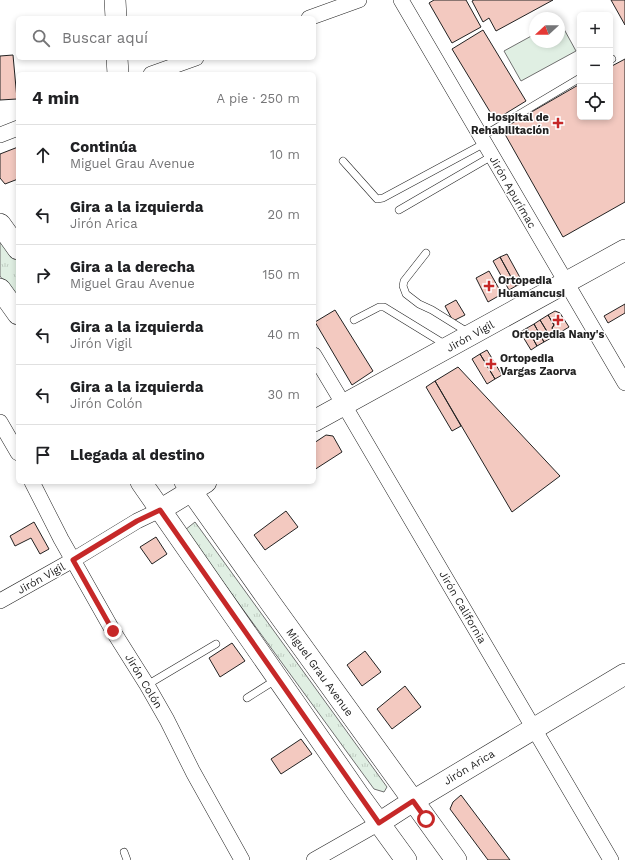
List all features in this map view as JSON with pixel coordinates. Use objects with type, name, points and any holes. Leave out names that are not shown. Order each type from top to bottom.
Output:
[{"type":"main road","points":[[116,0],[116,16]]},
{"type":"main road","points":[[117,60],[118,72]]},
{"type":"main road","points":[[0,224],[16,246]]},
{"type":"main road","name":"Jirón Vigil","points":[[316,420],[625,250]]},
{"type":"main road","points":[[0,289],[16,311]]},
{"type":"main road","points":[[142,484],[406,860]]},
{"type":"main road","name":"Jirón Vigil","points":[[160,510],[194,485]]},
{"type":"main road","name":"Miguel Grau Avenue","points":[[194,485],[276,611],[456,860]]},
{"type":"main road","name":"Jirón Arica","points":[[379,823],[413,801],[625,674]]},
{"type":"street","points":[[315,16],[360,0]]},
{"type":"street","name":"Jirón Apurímac","points":[[401,0],[625,383]]},
{"type":"street","points":[[157,72],[190,60]]},
{"type":"street","points":[[0,135],[16,129]]},
{"type":"street","name":"Jirón California","points":[[316,359],[611,860]]},
{"type":"street","points":[[0,422],[16,450]]},
{"type":"street","name":"Jirón Colón","points":[[33,484],[61,539],[113,631],[167,720],[242,860]]},
{"type":"street","name":"Jirón Vigil","points":[[0,601],[73,560],[137,521],[160,510]]},
{"type":"street","name":"Jirón Arica","points":[[314,860],[379,823]]},
{"type":"lane","points":[[399,210],[486,145],[577,80]]},
{"type":"lane","points":[[343,161],[377,199],[383,198],[486,145]]},
{"type":"lane","points":[[426,253],[404,281],[403,286],[406,294],[419,304],[432,310],[472,335]]},
{"type":"lane","points":[[354,320],[380,307],[384,307],[450,347]]},
{"type":"lane","points":[[147,685],[216,644]]},
{"type":"lane","points":[[246,698],[277,678]]},
{"type":"lane","points":[[124,852],[127,860]]},
{"type":"green space","points":[[565,31],[576,51],[521,81],[504,51],[529,37],[529,48],[565,48]]},
{"type":"green space","points":[[0,237],[16,257],[16,298],[0,276]]},
{"type":"green space","points":[[195,522],[387,787],[384,792],[374,789],[185,530]]},
{"type":"building","points":[[434,0],[466,0],[481,27],[452,43],[429,3]]},
{"type":"building","points":[[553,0],[496,31],[489,18],[483,22],[472,1]]},
{"type":"building","points":[[611,0],[625,0],[625,25]]},
{"type":"building","points":[[483,30],[526,101],[495,120],[452,49]]},
{"type":"building","points":[[13,55],[16,99],[0,100],[0,56]]},
{"type":"building","points":[[625,59],[625,202],[563,237],[502,129],[577,86],[577,120],[613,120],[613,65]]},
{"type":"building","points":[[16,148],[16,180],[5,184],[0,178],[0,154]]},
{"type":"building","points":[[507,254],[523,283],[516,286],[500,257]]},
{"type":"building","points":[[500,257],[516,286],[509,290],[493,261]]},
{"type":"building","name":"Ortopedia Huamancusi","points":[[489,271],[502,294],[488,302],[476,278]]},
{"type":"building","points":[[456,300],[465,315],[453,321],[445,306]]},
{"type":"building","points":[[625,304],[625,313],[608,323],[604,316]]},
{"type":"building","points":[[335,310],[373,371],[352,385],[316,321]]},
{"type":"building","name":"Ortopedia Nany's","points":[[555,311],[560,313],[569,327],[556,335],[552,328],[554,325],[548,315]]},
{"type":"building","points":[[548,315],[554,325],[552,328],[556,335],[551,338],[540,320]]},
{"type":"building","points":[[540,320],[551,338],[544,342],[534,324]]},
{"type":"building","points":[[534,324],[544,342],[537,346],[527,328]]},
{"type":"building","points":[[527,328],[537,346],[531,350],[520,332]]},
{"type":"building","name":"Ortopedia Vargas Zaorva","points":[[487,350],[502,375],[495,379],[480,354]]},
{"type":"building","points":[[480,354],[495,379],[487,384],[472,359]]},
{"type":"building","points":[[458,367],[560,476],[512,512],[435,381]]},
{"type":"building","points":[[435,381],[461,426],[452,431],[426,387]]},
{"type":"building","points":[[326,435],[333,436],[342,452],[316,469],[316,442]]},
{"type":"building","points":[[286,511],[298,527],[265,550],[254,535]]},
{"type":"building","points":[[34,522],[49,549],[40,554],[31,538],[15,546],[10,536]]},
{"type":"building","points":[[156,537],[167,554],[152,564],[140,547]]},
{"type":"building","points":[[232,643],[245,661],[220,677],[209,658]]},
{"type":"building","points":[[365,651],[381,672],[362,686],[347,665]]},
{"type":"building","points":[[405,686],[421,707],[392,729],[377,709]]},
{"type":"building","points":[[301,739],[312,754],[281,774],[271,759]]},
{"type":"building","points":[[461,795],[510,860],[488,860],[450,809],[453,802]]},
{"type":"place","name":"Hospital de Rehabilitación","points":[[558,123]]},
{"type":"place","name":"Ortopedia Huamancusi","points":[[489,286]]},
{"type":"place","name":"Ortopedia Nany's","points":[[558,320]]},
{"type":"place","name":"Ortopedia Vargas Zaorva","points":[[491,364]]},
{"type":"route","points":[[113,631],[73,560],[137,521],[160,510],[379,823],[413,801],[426,819]]}]
